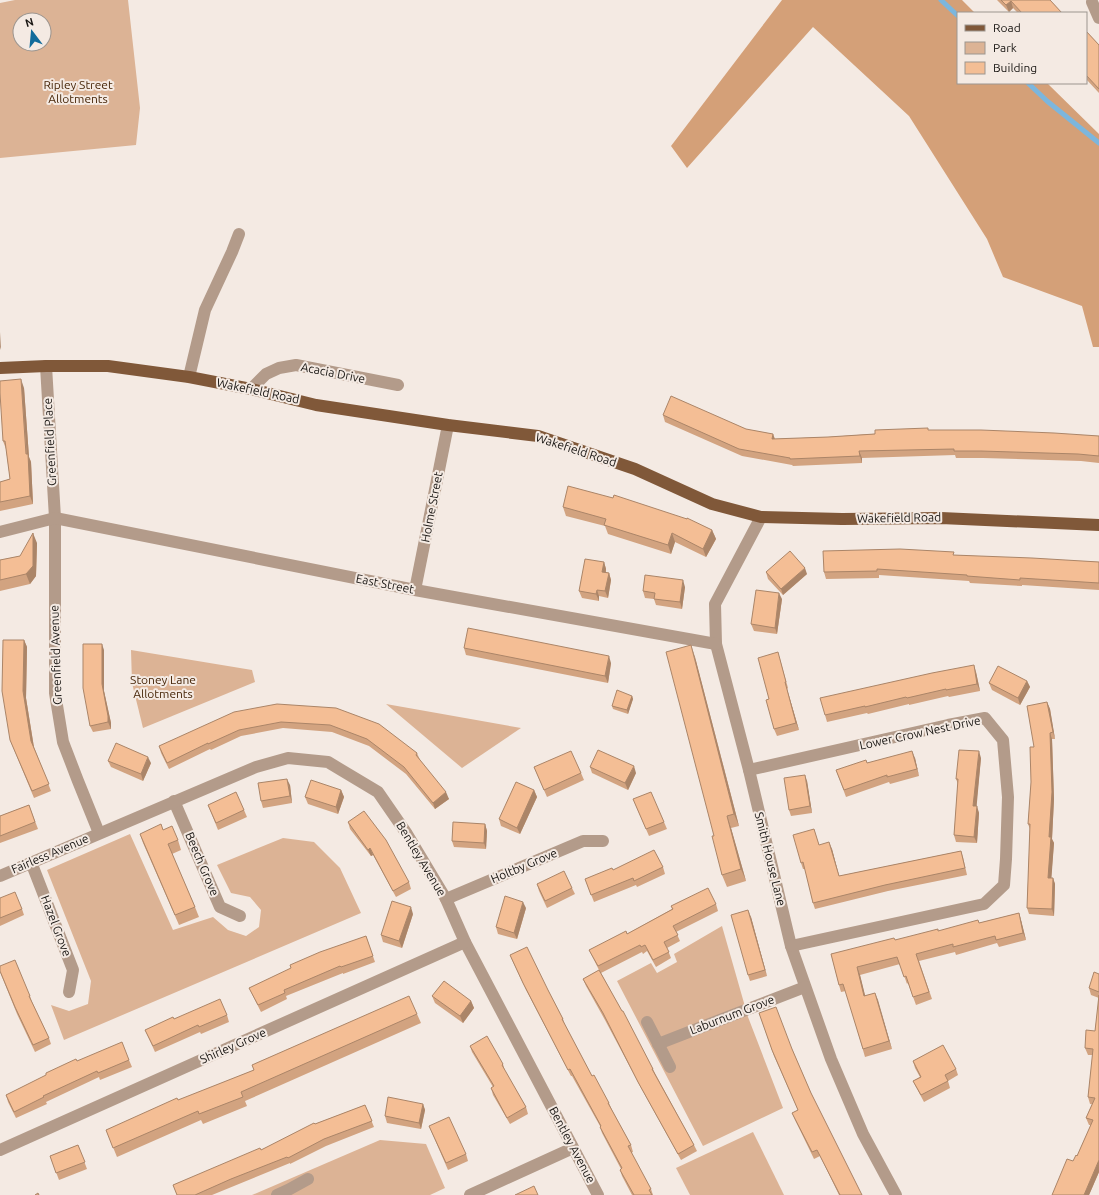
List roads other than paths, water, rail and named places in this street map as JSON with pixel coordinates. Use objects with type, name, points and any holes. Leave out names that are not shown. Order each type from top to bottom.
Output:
[{"type":"main road","name":"Wakefield Road","points":[[0,368],[108,366],[189,377],[251,389],[316,405],[448,425],[538,436],[635,469],[712,504],[761,516],[842,519],[941,518],[1099,525]]},
{"type":"street","points":[[1091,1],[1099,18]]},
{"type":"street","points":[[189,377],[204,310],[239,234]]},
{"type":"street","name":"Acacia Drive","points":[[251,389],[266,374],[279,368],[296,365],[398,385]]},
{"type":"street","name":"Greenfield Place","points":[[46,366],[55,518]]},
{"type":"street","name":"Holme Street","points":[[415,590],[448,425]]},
{"type":"street","name":"Smith House Lane","points":[[761,516],[715,604],[716,644],[749,770],[791,946],[831,1059],[851,1107],[863,1134],[896,1195]]},
{"type":"street","points":[[0,532],[55,518]]},
{"type":"street","name":"East Street","points":[[55,518],[415,590],[716,644]]},
{"type":"street","name":"Greenfield Avenue","points":[[55,518],[55,693],[63,742],[99,832]]},
{"type":"street","name":"Lower Crow Nest Drive","points":[[749,770],[985,718],[1003,740],[1008,797],[1004,885],[984,904],[791,946]]},
{"type":"street","name":"Bentley Avenue","points":[[99,832],[256,767],[288,758],[328,762],[378,792],[407,834],[446,900],[465,942],[598,1195]]},
{"type":"street","name":"Beech Grove","points":[[174,801],[220,907],[240,916]]},
{"type":"street","name":"Fairless Avenue","points":[[0,876],[99,832]]},
{"type":"street","name":"Holtby Grove","points":[[446,900],[583,841],[604,841]]},
{"type":"street","name":"Hazel Grove","points":[[31,862],[73,970],[69,992]]},
{"type":"street","name":"Shirley Grove","points":[[0,1150],[465,942]]},
{"type":"street","name":"Laburnum Grove","points":[[658,1044],[805,986]]},
{"type":"street","points":[[647,1022],[670,1067]]},
{"type":"street","points":[[470,1195],[573,1148]]},
{"type":"street","points":[[285,1194],[308,1178]]},
{"type":"waterway","points":[[941,0],[957,15]]},
{"type":"waterway","points":[[1029,84],[1047,101],[1099,143]]},
{"type":"park label","name":"Ripley Street Allotments","points":[[78,92]]},
{"type":"park label","name":"Stoney Lane Allotments","points":[[163,687]]}]
